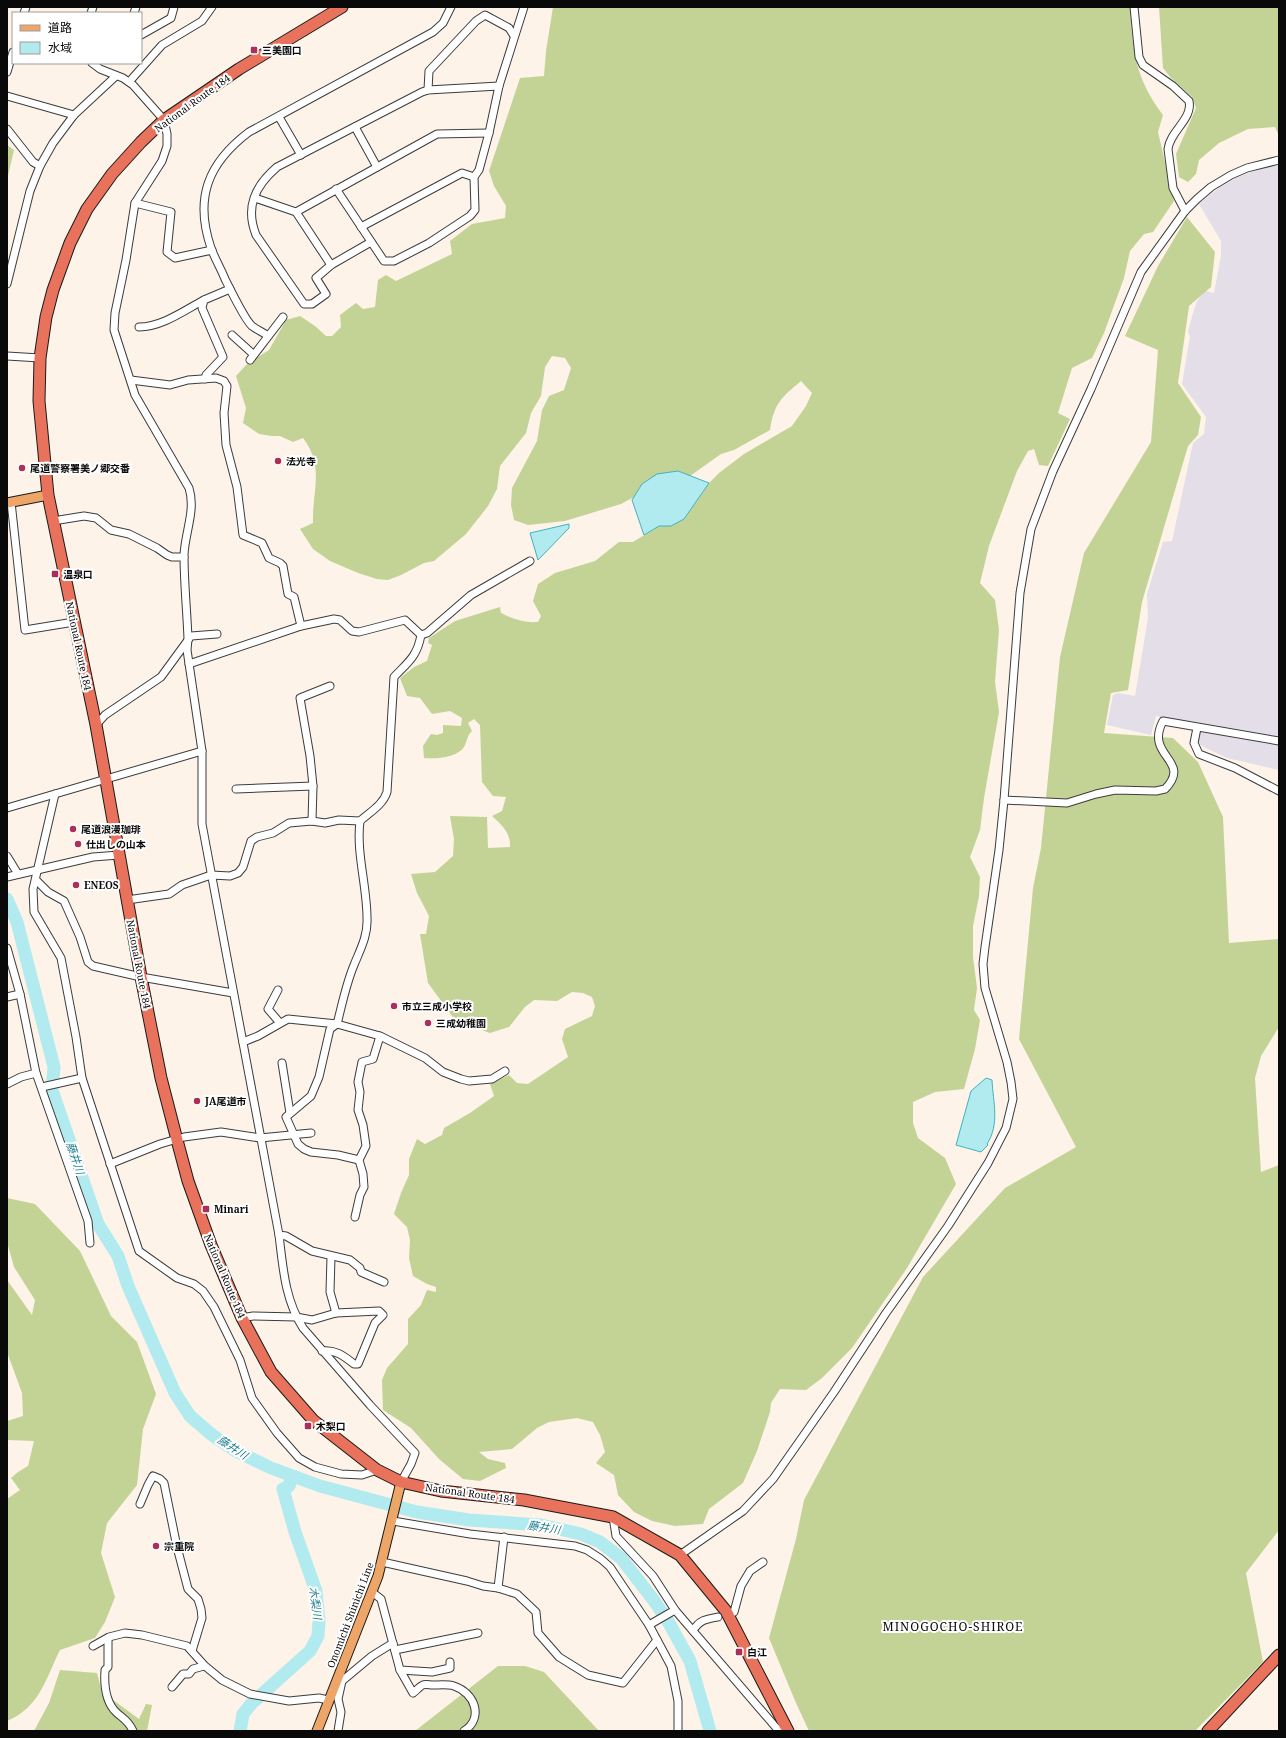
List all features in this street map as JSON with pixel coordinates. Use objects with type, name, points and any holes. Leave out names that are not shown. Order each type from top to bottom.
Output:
[{"type":"highway","name":"National Route 184","points":[[342,7],[238,69],[164,120],[140,142],[117,169],[87,209],[70,243],[53,290],[46,317],[40,358],[39,401],[48,495],[96,724],[127,900],[161,1078],[177,1140],[188,1180],[209,1238],[242,1318],[271,1372],[313,1420],[400,1487],[524,1500],[612,1517],[680,1555],[723,1616],[788,1731]]},
{"type":"highway","points":[[1208,1731],[1279,1655]]},
{"type":"main road","points":[[9,503],[48,495]]},
{"type":"main road","name":"Onomichi Shinichi Line","points":[[318,1731],[328,1700],[372,1592],[382,1562],[400,1487]]},
{"type":"street","points":[[142,35],[171,18],[174,7]]},
{"type":"street","points":[[129,82],[148,63],[162,45],[202,22],[212,7]]},
{"type":"street","points":[[268,336],[251,325],[230,289],[212,250],[204,219],[204,202],[209,180],[217,163],[225,152],[249,132],[433,32],[443,23],[451,7]]},
{"type":"street","points":[[336,189],[384,261],[394,261],[429,243],[470,216],[475,210],[474,177],[479,170],[499,86],[524,7]]},
{"type":"street","points":[[1134,7],[1139,57],[1143,65],[1173,86],[1189,101],[1190,110],[1173,135],[1168,149],[1173,188],[1185,211]]},
{"type":"street","points":[[428,90],[429,71],[476,20],[485,15],[509,28],[514,36]]},
{"type":"street","points":[[7,72],[12,55]]},
{"type":"street","points":[[93,64],[100,69],[129,82],[164,120],[168,134],[168,146],[162,161],[135,203],[114,330],[135,395],[189,488],[192,497],[192,509],[185,543],[184,557],[188,639],[187,650],[202,751],[202,824],[279,1235],[289,1298],[296,1317],[303,1328],[370,1405],[416,1453],[400,1487]]},
{"type":"street","points":[[7,284],[30,191],[40,166],[53,143],[74,115],[116,76]]},
{"type":"street","points":[[371,242],[331,265],[316,278],[326,294],[312,304],[304,304],[256,235],[252,224],[252,206],[263,180],[278,168],[301,155],[428,90],[499,86]]},
{"type":"street","points":[[7,96],[74,115]]},
{"type":"street","points":[[279,117],[301,155]]},
{"type":"street","points":[[355,127],[377,166]]},
{"type":"street","points":[[7,129],[33,162],[40,166]]},
{"type":"street","points":[[296,212],[437,134],[489,133]]},
{"type":"street","points":[[680,1555],[743,1511],[773,1479],[834,1392],[886,1313],[948,1226],[988,1162],[1006,1128],[1013,1099],[1007,1062],[985,988],[985,947],[999,850],[1004,800],[1020,593],[1031,530],[1053,471],[1091,389],[1141,272],[1185,211],[1211,187],[1231,175],[1247,168],[1279,160]]},
{"type":"street","points":[[361,227],[462,173],[474,177]]},
{"type":"street","points":[[255,198],[296,212],[331,265]]},
{"type":"street","points":[[135,203],[171,212],[167,252],[175,258],[212,250]]},
{"type":"street","points":[[139,327],[145,327],[166,321],[204,300],[230,289]]},
{"type":"street","points":[[204,300],[202,308],[223,357],[206,375],[205,379]]},
{"type":"street","points":[[232,335],[252,357],[283,317]]},
{"type":"street","points":[[7,356],[40,358]]},
{"type":"street","points":[[131,380],[170,385],[188,380],[216,378],[224,381],[226,386],[224,413],[226,445],[237,487],[243,535],[262,543],[269,558],[283,566],[288,594],[294,597],[301,626]]},
{"type":"street","points":[[9,503],[25,630],[74,622]]},
{"type":"street","points":[[53,521],[84,516],[96,518],[111,530],[135,537],[167,555],[172,557],[184,557]]},
{"type":"street","points":[[421,635],[428,633],[471,594],[530,561]]},
{"type":"street","points":[[189,664],[301,626],[334,619],[340,620],[352,631],[359,632],[405,620],[421,635]]},
{"type":"street","points":[[96,724],[105,716],[161,677],[191,636],[217,634]]},
{"type":"street","points":[[359,1160],[338,1155],[311,1152],[304,1149],[298,1144],[286,1117],[311,1096],[319,1077],[330,1029],[336,1024],[354,966],[362,948],[366,931],[366,893],[358,833],[360,821],[385,799],[387,792],[394,677],[409,662],[419,648],[421,635]]},
{"type":"street","points":[[312,821],[313,786],[310,756],[300,698],[330,686]]},
{"type":"street","points":[[1004,800],[1067,803],[1115,790],[1156,791],[1165,789],[1174,777],[1174,769],[1171,762],[1160,748],[1158,730],[1163,721],[1279,741]]},
{"type":"street","points":[[1197,728],[1194,743],[1199,754],[1235,768],[1279,790]]},
{"type":"street","points":[[7,808],[202,751]]},
{"type":"street","points":[[236,789],[313,786]]},
{"type":"street","points":[[55,794],[33,889],[34,912],[61,958],[82,1078],[139,1251],[177,1278],[194,1284],[203,1291],[214,1307],[238,1354],[252,1398],[277,1433],[299,1458],[316,1468],[341,1474],[362,1475],[377,1470]]},
{"type":"street","points":[[127,900],[169,894],[182,885],[211,875],[230,876],[238,873],[243,867],[251,842],[257,837],[273,833],[290,823],[312,821],[325,823],[339,820],[360,821]]},
{"type":"street","points":[[7,856],[12,876],[93,858],[119,855]]},
{"type":"street","points":[[36,880],[48,892],[64,901],[80,937],[88,962],[93,966],[233,993]]},
{"type":"street","points":[[7,948],[20,994],[36,1073],[44,1086],[88,1221],[90,1243]]},
{"type":"street","points":[[278,990],[268,1010],[280,1024]]},
{"type":"street","points":[[7,997],[20,994]]},
{"type":"street","points":[[242,1042],[258,1036],[288,1019],[336,1024],[380,1036],[425,1058],[443,1072],[461,1079],[469,1081],[492,1079],[505,1071]]},
{"type":"street","points":[[355,1217],[360,1195],[364,1187],[363,1174],[359,1160],[366,1146],[363,1125],[358,1110],[360,1092],[358,1082],[362,1062],[373,1059],[380,1036]]},
{"type":"street","points":[[282,1063],[290,1113]]},
{"type":"street","points":[[8,1083],[36,1073]]},
{"type":"street","points":[[44,1086],[82,1078]]},
{"type":"street","points":[[110,1164],[160,1144],[184,1137],[221,1132],[260,1138],[311,1133]]},
{"type":"street","points":[[279,1235],[286,1236],[312,1251],[331,1257],[350,1260],[360,1268],[360,1272],[384,1282]]},
{"type":"street","points":[[331,1257],[330,1292],[336,1313]]},
{"type":"street","points":[[242,1318],[253,1316],[296,1317],[312,1320],[336,1313],[379,1311],[383,1315],[375,1323],[358,1364],[354,1364],[344,1356],[330,1350],[322,1351]]},
{"type":"street","points":[[140,1504],[153,1476],[160,1479],[164,1483],[177,1547],[188,1589],[198,1599],[201,1609],[202,1618],[192,1651]]},
{"type":"street","points":[[612,1517],[616,1536],[653,1576],[675,1610],[779,1731]]},
{"type":"street","points":[[392,1521],[470,1534],[575,1546],[587,1550],[601,1559],[610,1568],[649,1625],[671,1666],[678,1701],[678,1731]]},
{"type":"street","points":[[498,1588],[504,1537]]},
{"type":"street","points":[[382,1562],[483,1586],[498,1588],[517,1594],[536,1612],[538,1633],[559,1657],[588,1675],[623,1683],[657,1640]]},
{"type":"street","points":[[693,1631],[697,1623],[704,1619],[723,1616],[734,1612],[741,1586],[750,1571],[764,1562]]},
{"type":"street","points":[[372,1592],[381,1599],[400,1670],[413,1693],[423,1685],[436,1685],[454,1686],[469,1696],[476,1707],[475,1717],[469,1728],[464,1731]]},
{"type":"street","points":[[649,1625],[675,1610]]},
{"type":"street","points":[[93,1646],[108,1638],[125,1633],[137,1634],[187,1646],[204,1666],[222,1680],[251,1694],[289,1701],[319,1698],[328,1700]]},
{"type":"street","points":[[338,1731],[341,1712],[338,1698],[342,1681],[372,1656],[394,1646],[478,1633]]},
{"type":"street","points":[[108,1638],[108,1667],[105,1670],[104,1689],[114,1710],[128,1721],[133,1731]]},
{"type":"street","points":[[400,1670],[432,1672],[450,1668],[450,1662]]},
{"type":"street","points":[[172,1687],[183,1674],[188,1674],[194,1669],[204,1666]]},
{"type":"shaded area","points":[[1279,164],[1279,770],[1227,758],[1208,749],[1197,743],[1195,725],[1156,716],[1151,735],[1107,725],[1113,695],[1118,693],[1135,696],[1148,618],[1147,594],[1163,542],[1172,541],[1193,443],[1204,434],[1206,417],[1182,384],[1190,336],[1188,332],[1193,313],[1197,301],[1205,291],[1214,293],[1221,256],[1221,241],[1199,204],[1220,187],[1236,178],[1261,168]]},
{"type":"green space","points":[[553,7],[1130,7],[1132,37],[1137,64],[1146,89],[1163,115],[1158,132],[1174,201],[1153,232],[1144,234],[1130,251],[1124,278],[1104,333],[1092,358],[1072,368],[1058,413],[1070,419],[1048,466],[1039,465],[1034,449],[1028,451],[1017,471],[989,546],[980,583],[995,600],[999,630],[995,682],[999,712],[980,830],[970,857],[980,877],[979,896],[973,926],[973,957],[977,988],[974,1010],[980,1020],[975,1049],[964,1089],[935,1092],[913,1102],[913,1123],[918,1138],[945,1158],[956,1184],[907,1268],[852,1348],[822,1378],[806,1390],[780,1389],[771,1403],[770,1412],[757,1451],[743,1483],[709,1509],[703,1524],[675,1526],[652,1521],[634,1512],[618,1495],[614,1475],[596,1463],[605,1452],[600,1435],[593,1422],[577,1418],[549,1422],[537,1428],[512,1449],[479,1452],[488,1459],[505,1463],[506,1468],[480,1481],[463,1479],[439,1459],[411,1428],[383,1410],[382,1380],[387,1368],[408,1344],[408,1319],[421,1305],[427,1290],[436,1292],[436,1287],[413,1276],[409,1258],[410,1240],[407,1227],[394,1214],[409,1175],[409,1159],[417,1139],[425,1144],[442,1135],[444,1128],[470,1113],[494,1096],[490,1084],[509,1075],[517,1083],[528,1084],[568,1057],[562,1039],[565,1029],[592,1016],[595,1006],[592,997],[583,993],[572,992],[557,1001],[534,1000],[525,1007],[509,1027],[490,1033],[455,1020],[428,983],[420,934],[426,934],[429,916],[417,893],[411,874],[435,872],[453,856],[454,839],[450,816],[487,817],[488,848],[510,847],[507,833],[492,816],[502,811],[506,797],[493,796],[482,782],[480,725],[474,719],[468,723],[472,731],[468,736],[465,745],[458,753],[441,758],[424,758],[423,746],[431,734],[437,735],[443,733],[443,725],[461,726],[462,718],[450,711],[432,714],[420,698],[407,696],[400,678],[414,667],[427,661],[432,645],[428,643],[429,638],[455,621],[500,607],[501,613],[510,617],[523,621],[538,622],[541,616],[533,601],[538,584],[555,573],[595,561],[619,542],[633,542],[659,526],[671,526],[684,519],[709,483],[719,473],[744,454],[792,426],[806,406],[812,393],[801,381],[780,401],[774,413],[770,430],[734,450],[721,454],[690,476],[678,471],[642,484],[634,497],[621,504],[565,521],[528,525],[514,520],[511,505],[512,488],[537,441],[542,410],[549,396],[564,390],[571,368],[565,358],[552,356],[545,367],[541,396],[531,413],[526,433],[500,466],[497,489],[488,506],[466,534],[434,561],[424,563],[388,580],[377,579],[358,573],[330,561],[313,549],[300,529],[313,523],[316,469],[310,449],[303,438],[293,442],[280,436],[259,434],[243,423],[246,408],[236,376],[247,364],[269,350],[286,320],[300,316],[315,326],[326,336],[332,336],[341,327],[340,315],[356,303],[363,309],[375,307],[378,280],[386,275],[396,281],[452,254],[450,241],[472,224],[505,218],[506,206],[494,186],[489,171],[520,78],[544,76],[546,51]]},
{"type":"green space","points":[[1159,7],[1279,7],[1279,136],[1275,127],[1248,129],[1219,143],[1199,160],[1196,174],[1188,182],[1179,177],[1176,154],[1196,108],[1192,97],[1171,78],[1163,68]]},
{"type":"green space","points":[[7,145],[14,150],[7,180]]},
{"type":"green space","points":[[1187,217],[1215,252],[1211,287],[1189,306],[1178,383],[1201,417],[1198,435],[1188,446],[1142,602],[1128,690],[1111,693],[1104,733],[1173,738],[1198,762],[1223,817],[1229,943],[1279,939],[1279,1027],[1261,1056],[1255,1078],[1261,1172],[1279,1165],[1279,1530],[1246,1573],[1263,1662],[1195,1731],[809,1731],[769,1638],[796,1539],[804,1500],[923,1277],[1005,1188],[1076,1147],[1019,1039],[1033,888],[1041,848],[1060,657],[1084,553],[1151,442],[1158,350],[1125,336],[1158,266]]},
{"type":"green space","points":[[7,1198],[35,1204],[80,1251],[111,1316],[137,1342],[156,1394],[143,1429],[137,1485],[107,1523],[101,1553],[115,1597],[105,1622],[95,1638],[60,1650],[40,1692],[27,1708],[7,1721],[7,1499],[20,1490],[11,1478],[28,1466],[34,1441],[8,1440],[7,1451],[7,1421],[23,1416],[22,1393],[7,1352],[7,1280],[32,1315],[35,1300],[14,1267],[7,1242]]},
{"type":"green space","points":[[498,1666],[525,1666],[544,1672],[599,1731],[415,1731]]},
{"type":"green space","points":[[60,1670],[97,1673],[102,1692],[139,1719],[146,1704],[152,1705],[147,1731],[34,1731],[49,1703]]},
{"type":"water","points":[[678,471],[709,483],[684,519],[671,526],[659,526],[644,535],[632,500],[642,484],[657,474]]},
{"type":"water","points":[[569,524],[569,528],[538,560],[530,533]]},
{"type":"water","points":[[986,1078],[992,1080],[995,1121],[987,1144],[988,1145],[981,1152],[956,1145],[971,1091]]},
{"type":"waterway","name":"藤井川","points":[[7,899],[17,922],[54,1067],[52,1090],[98,1224],[118,1256],[128,1286],[175,1393],[190,1416],[211,1434],[236,1451],[271,1468],[320,1486],[417,1512],[469,1520],[541,1525],[581,1534],[600,1542],[621,1558],[655,1602],[669,1623],[690,1661],[710,1731]]},
{"type":"waterway","name":"木梨川","points":[[240,1731],[243,1714],[251,1704],[310,1651],[318,1636],[319,1621],[316,1591],[295,1532],[283,1489],[289,1486],[292,1477]]},
{"type":"place","name":"三美園口","points":[[254,50]]},
{"type":"place","name":"法光寺","points":[[278,461]]},
{"type":"place","name":"尾道警察署美ノ郷交番","points":[[22,468]]},
{"type":"place","name":"温泉口","points":[[55,574]]},
{"type":"place","name":"尾道浪漫珈琲","points":[[73,829]]},
{"type":"place","name":"仕出しの山本","points":[[78,844]]},
{"type":"place","name":"ENEOS","points":[[76,885]]},
{"type":"place","name":"市立三成小学校","points":[[394,1006]]},
{"type":"place","name":"三成幼稚園","points":[[428,1023]]},
{"type":"place","name":"JA尾道市","points":[[197,1101]]},
{"type":"place","name":"Minari","points":[[206,1209]]},
{"type":"place","name":"木梨口","points":[[308,1426]]},
{"type":"place","name":"宗重院","points":[[156,1546]]},
{"type":"place","name":"白江","points":[[739,1652]]},
{"type":"district","name":"MINOGOCHO-SHIROE","points":[[953,1626]]}]
